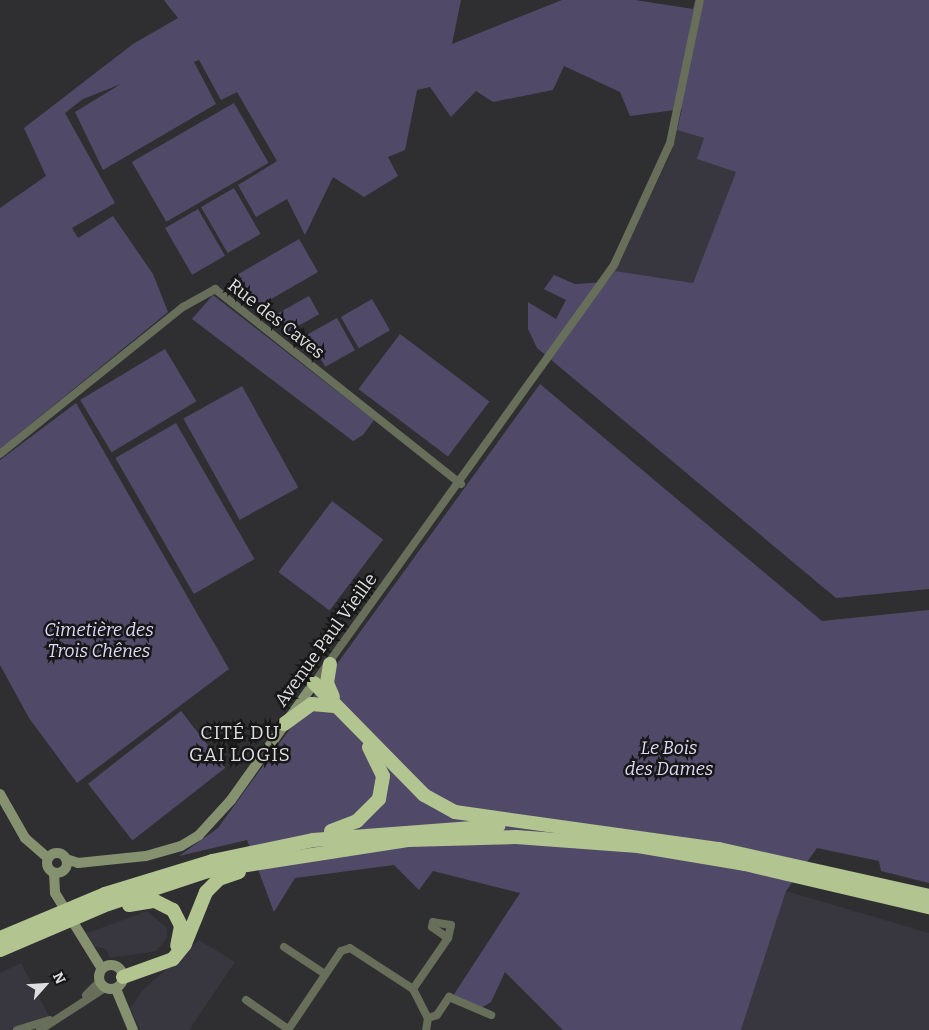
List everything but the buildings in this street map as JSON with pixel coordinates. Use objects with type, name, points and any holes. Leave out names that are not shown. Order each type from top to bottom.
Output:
[{"type":"highway","points":[[0,938],[105,894],[342,828],[374,806],[381,791],[382,768],[370,748],[334,702],[327,682],[330,664]]},
{"type":"highway","points":[[312,686],[334,702],[438,804],[470,816],[615,833],[719,849],[929,896]]},
{"type":"highway","points":[[284,724],[312,704],[334,702]]},
{"type":"highway","points":[[248,853],[313,840],[429,828],[497,826],[615,833]]},
{"type":"highway","points":[[112,981],[173,958],[185,944],[206,892],[227,876],[312,857],[481,837]]},
{"type":"highway","points":[[0,950],[108,904],[208,871],[365,844],[481,837],[566,839],[692,854],[929,907]]},
{"type":"highway","points":[[15,943],[106,910],[145,901],[173,910],[181,926],[176,948],[157,960],[112,981]]},
{"type":"street","name":"Avenue Paul Vieille","points":[[54,873],[65,864],[164,853],[200,835],[330,664],[550,360],[614,265],[670,143],[700,0]]},
{"type":"street","name":"Rue des Caves","points":[[0,454],[183,307],[215,289],[461,484]]},
{"type":"street","points":[[0,794],[25,838],[48,858]]},
{"type":"street","points":[[48,858],[59,854],[65,864]]},
{"type":"street","points":[[48,858],[47,867],[54,873],[55,893],[102,969],[112,981]]},
{"type":"street","points":[[412,989],[448,938]]},
{"type":"street","points":[[284,947],[325,974]]},
{"type":"street","points":[[246,1000],[288,1030],[341,951],[350,948],[412,989],[428,1018],[426,1030]]},
{"type":"street","points":[[102,969],[110,965],[112,981],[133,1030]]},
{"type":"street","points":[[40,1030],[51,1020],[112,981]]},
{"type":"street","points":[[428,1018],[437,1015],[449,997],[491,1015]]},
{"type":"street","points":[[17,1030],[51,1020]]},
{"type":"shaded area","points":[[677,130],[704,138],[698,159],[736,172],[693,283],[615,271],[670,155]]},
{"type":"shaded area","points":[[786,891],[929,933],[929,1030],[741,1030]]},
{"type":"shaded area","points":[[147,911],[167,928],[167,938],[156,951],[110,958],[106,949],[93,946],[85,934]]},
{"type":"shaded area","points":[[199,940],[235,962],[189,1030],[140,1030],[130,1008],[143,990]]},
{"type":"shaded area","points":[[21,963],[51,1020],[33,1030],[0,1030],[0,973]]},
{"type":"green space","points":[[164,0],[461,0],[452,44],[562,0],[635,0],[693,9],[695,0],[929,0],[929,589],[836,598],[537,348],[528,329],[528,302],[556,319],[566,300],[544,289],[554,275],[575,284],[607,282],[615,271],[693,283],[736,172],[697,159],[704,138],[677,130],[682,109],[630,116],[620,92],[564,66],[553,90],[493,102],[476,91],[451,117],[430,87],[417,90],[405,150],[388,157],[398,176],[364,197],[333,177],[305,235],[287,199],[256,217],[238,185],[277,161],[237,92],[221,100],[199,60],[194,62],[216,104],[103,170],[75,112],[121,84],[83,99],[65,113],[115,203],[72,228],[78,238],[113,216],[153,274],[168,312],[0,449],[0,208],[46,176],[24,128],[133,44],[178,18]]},
{"type":"green space","points":[[234,103],[268,163],[166,222],[132,162]]},
{"type":"green space","points":[[234,188],[260,234],[228,253],[201,207]]},
{"type":"green space","points":[[198,209],[225,256],[192,275],[165,228]]},
{"type":"green space","points":[[299,239],[318,272],[257,307],[238,274]]},
{"type":"green space","points":[[213,295],[374,420],[363,435],[353,441],[192,319]]},
{"type":"green space","points":[[309,296],[319,314],[286,333],[276,314]]},
{"type":"green space","points":[[372,299],[390,330],[359,348],[341,317]]},
{"type":"green space","points":[[337,318],[355,350],[325,367],[307,334]]},
{"type":"green space","points":[[400,334],[489,401],[448,457],[358,389]]},
{"type":"green space","points":[[165,349],[196,401],[112,452],[80,400]]},
{"type":"green space","name":"Le Bois des Dames","points":[[540,384],[822,621],[929,610],[929,883],[881,871],[879,861],[817,848],[786,891],[741,1030],[563,1030],[505,972],[491,1002],[481,1008],[453,996],[520,893],[433,871],[419,890],[394,865],[295,878],[274,912],[247,840],[179,856],[218,828]]},
{"type":"green space","points":[[242,386],[298,487],[240,520],[183,418]]},
{"type":"green space","name":"Cimetière des Trois Chênes","points":[[76,403],[229,669],[77,783],[29,718],[0,665],[0,460]]},
{"type":"green space","points":[[176,423],[255,559],[194,594],[115,458]]},
{"type":"green space","points":[[332,501],[383,540],[330,611],[278,572]]},
{"type":"green space","points":[[181,711],[225,768],[132,840],[88,784]]},
{"type":"district","name":"CITÉ DU GAI LOGIS","points":[[240,744]]}]
